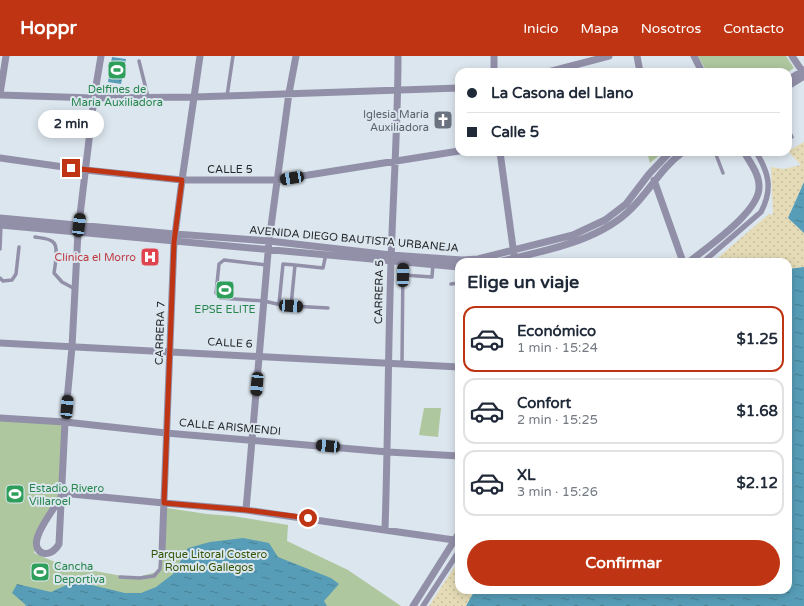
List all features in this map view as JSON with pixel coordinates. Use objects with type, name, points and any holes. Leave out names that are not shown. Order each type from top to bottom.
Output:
[{"type":"street","points":[[6,56],[0,95],[148,98],[455,88]]},
{"type":"street","points":[[61,496],[39,532],[36,541],[39,551],[44,554],[49,554],[55,551],[59,544],[65,422],[72,346],[78,229],[94,98],[101,56]]},
{"type":"street","name":"CARRERA 7","points":[[162,552],[175,238],[200,56]]},
{"type":"street","points":[[246,510],[269,245],[289,93],[296,56]]},
{"type":"street","name":"CARRERA 5","points":[[385,529],[388,452],[391,258],[398,56]]},
{"type":"street","points":[[494,56],[494,68]]},
{"type":"street","points":[[563,68],[609,56]]},
{"type":"street","points":[[637,56],[639,68]]},
{"type":"street","points":[[694,56],[700,68]]},
{"type":"street","points":[[792,56],[803,73]]},
{"type":"street","points":[[792,78],[803,73]]},
{"type":"street","points":[[792,83],[803,73]]},
{"type":"street","name":"CALLE 5","points":[[0,158],[85,170],[182,180],[277,180],[455,152]]},
{"type":"street","points":[[501,156],[514,257]]},
{"type":"street","name":"AVENIDA DIEGO BAUTISTA URBANEJA","points":[[514,257],[573,235],[605,220],[626,204],[649,174],[666,156]]},
{"type":"street","name":"AVENIDA DIEGO BAUTISTA URBANEJA","points":[[496,258],[514,257],[583,239],[620,219],[632,208],[664,168],[678,156]]},
{"type":"street","points":[[694,258],[735,225],[747,212],[756,197],[760,187],[756,173],[746,156]]},
{"type":"street","points":[[708,258],[761,212],[766,204],[769,191],[768,177],[759,156]]},
{"type":"street","points":[[654,180],[682,258]]},
{"type":"street","name":"AVENIDA DIEGO BAUTISTA URBANEJA","points":[[0,218],[78,229]]},
{"type":"street","name":"AVENIDA DIEGO BAUTISTA URBANEJA","points":[[1,225],[78,229],[269,245],[391,258],[403,262],[455,266]]},
{"type":"street","name":"AVENIDA DIEGO BAUTISTA URBANEJA","points":[[269,245],[326,254],[455,260]]},
{"type":"street","name":"CALLE 6","points":[[0,343],[455,367]]},
{"type":"street","name":"CALLE ARISMENDI","points":[[0,418],[65,422],[166,433],[388,452],[455,456]]},
{"type":"street","points":[[61,496],[246,510],[454,540],[413,606]]},
{"type":"street","points":[[423,606],[455,557]]},
{"type":"lane","points":[[227,96],[233,56]]},
{"type":"lane","points":[[139,61],[148,98]]},
{"type":"lane","points":[[717,156],[724,173]]},
{"type":"lane","points":[[0,249],[1,225]]},
{"type":"lane","points":[[35,237],[55,243],[54,273],[62,282],[75,289]]},
{"type":"lane","points":[[0,278],[3,281],[12,280],[16,274],[19,247]]},
{"type":"lane","points":[[279,304],[283,264],[323,268],[326,254]]},
{"type":"lane","points":[[267,265],[224,260],[220,264],[216,293],[220,298],[264,302],[288,307],[328,308]]},
{"type":"lane","points":[[402,363],[403,262]]},
{"type":"lane","points":[[403,275],[432,277],[433,264]]},
{"type":"lane","points":[[291,306],[295,265]]},
{"type":"lane","name":"CARRERA 7","points":[[120,577],[140,578],[154,576],[160,570],[162,552]]},
{"type":"green space","points":[[698,56],[786,56],[794,68],[792,69],[792,68],[705,68]]},
{"type":"green space","points":[[648,156],[658,156],[650,163]]},
{"type":"green space","points":[[424,408],[441,408],[438,437],[419,435]]},
{"type":"green space","name":"Parque Litoral Costero Romulo Gallegos","points":[[0,417],[65,422],[60,499],[44,525],[34,553],[62,565],[133,578],[161,571],[167,508],[232,516],[288,525],[287,541],[348,570],[401,606],[0,606]]},
{"type":"sand","points":[[804,142],[804,182],[788,218],[804,233],[804,267],[792,268],[792,258],[718,258],[769,214],[773,215],[771,167],[784,169],[801,165],[792,155],[792,149]]},
{"type":"sand","points":[[455,566],[455,594],[473,594],[466,606],[429,606]]},
{"type":"water","name":"Delfines de María Auxiliadora","points":[[112,57],[126,59],[121,84],[108,82]]},
{"type":"water","points":[[804,182],[804,233],[788,218]]},
{"type":"water","points":[[804,267],[804,606],[466,606],[473,594],[792,594],[792,268]]},
{"type":"water","points":[[243,538],[269,543],[278,557],[331,578],[339,584],[324,601],[327,606],[25,606],[26,605],[12,593],[17,584],[51,592],[75,581],[125,593],[141,593],[156,587],[173,574],[188,548],[210,542]]},
{"type":"place","name":"Delfines de María Auxiliadora","points":[[117,70]]},
{"type":"place","name":"Iglesia María Auxiliadora","points":[[443,120]]},
{"type":"place","name":"Clínica el Morro","points":[[150,257]]},
{"type":"place","name":"EPSE ELITE","points":[[225,290]]},
{"type":"place","name":"Estadio Rivero Villaroel","points":[[15,494]]},
{"type":"place","name":"Cancha Deportiva","points":[[40,572]]},
{"type":"route","points":[[71,168],[182,180],[174,242],[164,503],[246,510],[308,518]]}]
